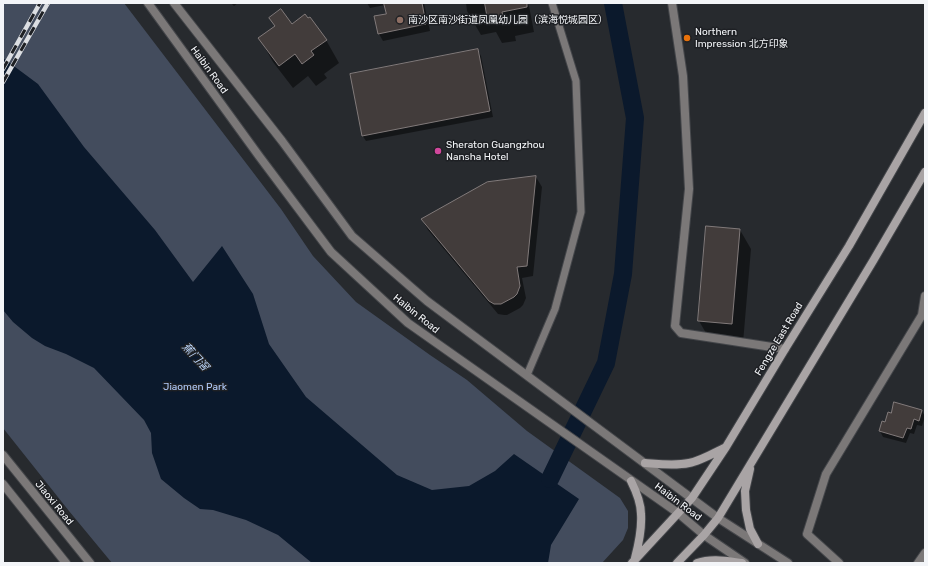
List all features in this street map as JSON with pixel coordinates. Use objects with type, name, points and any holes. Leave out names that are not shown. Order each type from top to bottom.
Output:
[{"type":"main road","name":"Fengze East Road","points":[[633,561],[692,498],[726,446],[849,246],[925,112]]},
{"type":"main road","points":[[677,563],[718,518],[925,172]]},
{"type":"main road","points":[[645,463],[690,463],[709,456],[726,446]]},
{"type":"main road","points":[[751,463],[745,491],[746,510],[750,529],[758,544]]},
{"type":"main road","points":[[631,481],[638,497],[642,513],[641,532],[633,561]]},
{"type":"main road","points":[[697,563],[706,560],[742,563]]},
{"type":"street","name":"Haibin Road","points":[[148,3],[331,252],[408,323],[678,513],[704,535],[745,563]]},
{"type":"street","name":"Haibin Road","points":[[174,3],[282,141],[352,236],[427,300],[718,518],[788,563]]},
{"type":"street","points":[[527,375],[555,309],[581,212],[576,81],[552,3]]},
{"type":"street","points":[[672,3],[683,76],[689,189],[675,326],[681,333],[785,349]]},
{"type":"street","points":[[839,563],[807,534],[826,474],[922,315],[925,296]]},
{"type":"street","name":"Jiaoxi Road","points":[[3,455],[90,563]]},
{"type":"street","points":[[3,484],[66,563]]},
{"type":"street","points":[[918,563],[925,553]]},
{"type":"green space","name":"Jiaomen Park","points":[[3,3],[124,3],[281,209],[313,256],[356,302],[467,380],[527,431],[620,498],[628,511],[628,528],[623,540],[602,563],[112,563],[3,428]]},
{"type":"water","name":"蕉门滘","points":[[3,58],[38,84],[84,147],[155,230],[193,282],[222,246],[253,294],[269,344],[306,397],[397,475],[432,490],[469,486],[495,471],[514,454],[579,499],[551,545],[548,563],[312,563],[278,535],[246,520],[213,510],[200,509],[161,479],[152,453],[151,433],[144,420],[94,368],[66,354],[45,346],[32,338],[13,322],[3,310]]},
{"type":"building","name":"南沙区南沙街道凤凰幼儿园（滨海悦城园区）","points":[[384,3],[422,3],[426,24],[378,34],[374,16],[386,14]]},
{"type":"building","points":[[485,3],[527,3],[527,7],[502,12],[503,17],[488,20]]},
{"type":"building","points":[[281,9],[292,24],[305,14],[308,18],[310,17],[327,40],[311,51],[314,55],[302,64],[295,54],[279,66],[258,38],[275,26],[269,18]]},
{"type":"building","points":[[478,49],[490,111],[362,136],[350,74]]},
{"type":"building","points":[[536,176],[527,266],[517,267],[520,286],[517,294],[501,304],[494,304],[489,301],[421,219],[487,182]]},
{"type":"building","points":[[706,226],[740,229],[732,324],[698,321]]},
{"type":"building","points":[[894,402],[922,410],[919,421],[914,419],[911,429],[907,428],[903,438],[879,431],[882,421],[885,422],[888,412],[891,413]]},
{"type":"waterway","points":[[550,479],[606,363],[623,274],[635,118],[613,3]]},
{"type":"railway","points":[[3,69],[40,3]]},
{"type":"railway","points":[[3,82],[48,3]]},
{"type":"place","name":"南沙区南沙街道凤凰幼儿园（滨海悦城园区）","points":[[400,20]]},
{"type":"place","name":"Northern Impression 北方印象","points":[[687,38]]},
{"type":"place","name":"Sheraton Guangzhou Nansha Hotel","points":[[438,151]]}]
